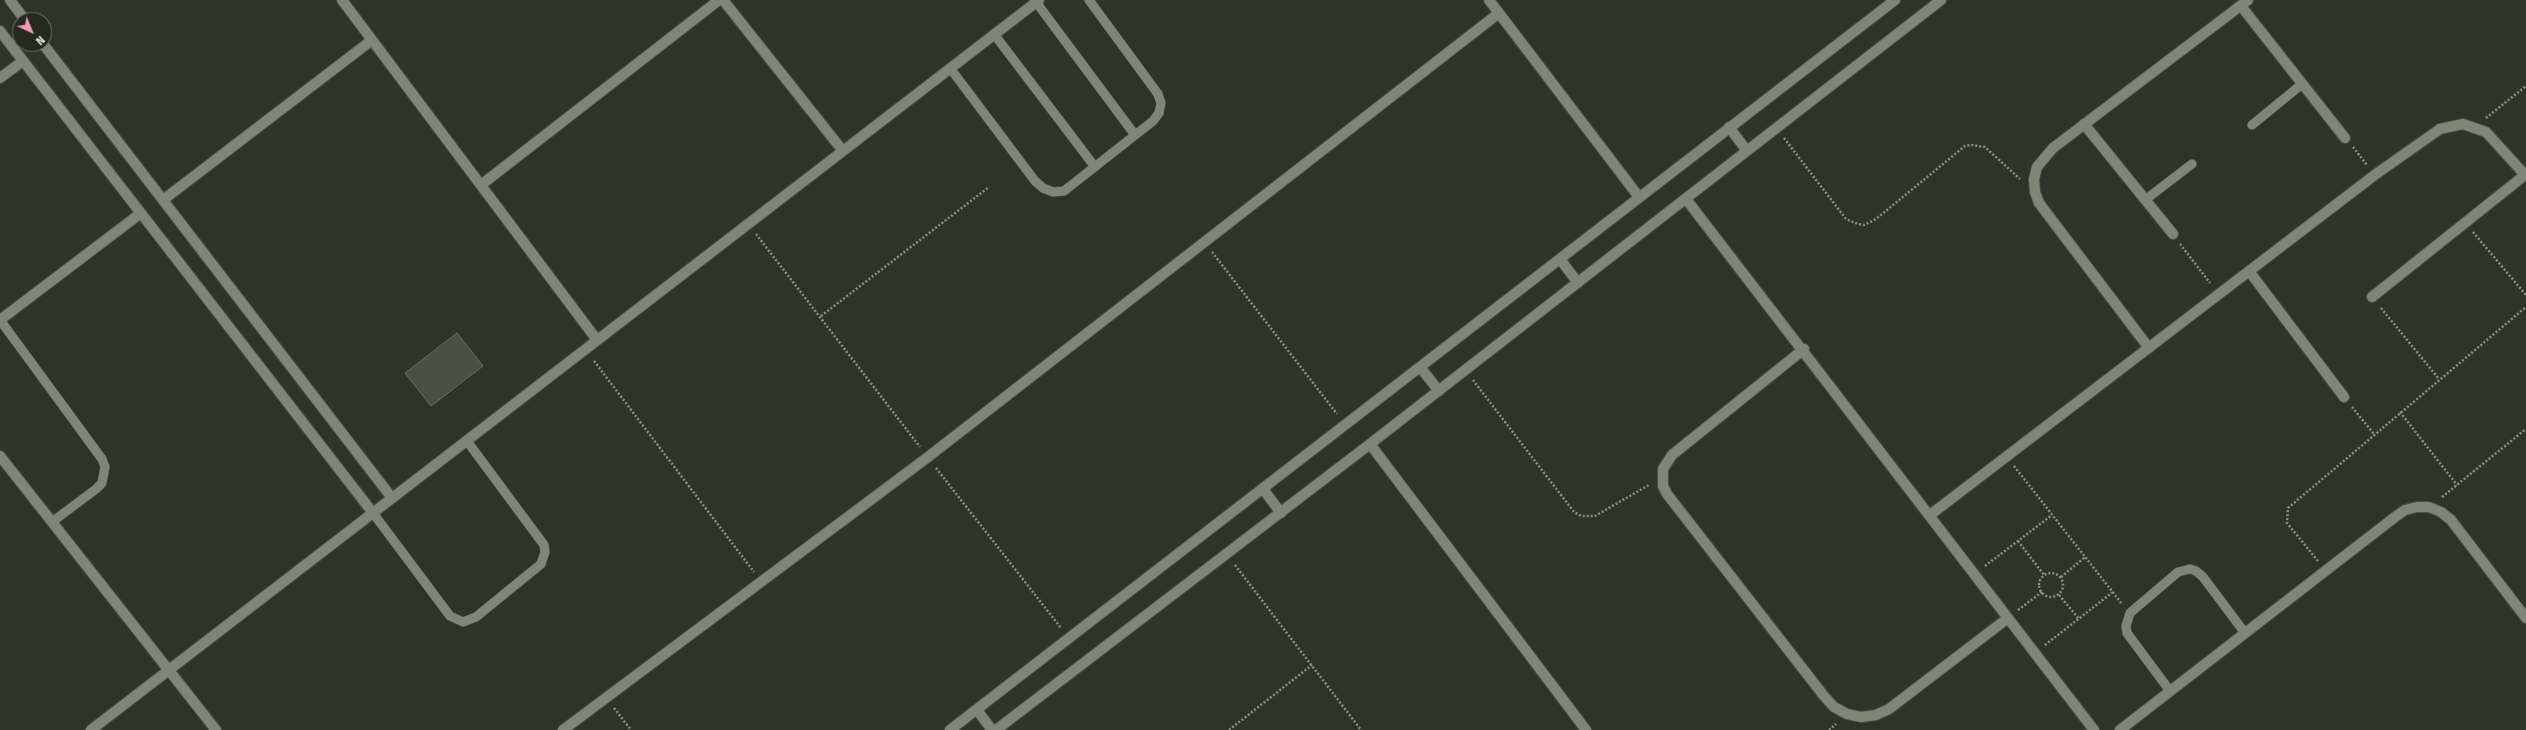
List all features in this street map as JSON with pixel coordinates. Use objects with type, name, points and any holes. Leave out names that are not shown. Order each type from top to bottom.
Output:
[{"type":"street","points":[[10,0],[19,12]]},
{"type":"street","points":[[342,0],[597,340]]},
{"type":"street","points":[[481,185],[719,0]]},
{"type":"street","points":[[723,0],[843,151]]},
{"type":"street","points":[[1489,0],[1639,197]]},
{"type":"street","points":[[950,730],[1895,0]]},
{"type":"street","points":[[996,730],[1281,513],[1686,199],[1777,128],[1928,4],[1941,0]]},
{"type":"street","points":[[91,730],[1038,1]]},
{"type":"street","points":[[2149,348],[2046,213],[2034,192],[2037,167],[2044,156],[2084,124],[2245,3],[2302,84],[2345,138]]},
{"type":"street","points":[[563,730],[928,457],[1499,13]]},
{"type":"street","points":[[0,31],[373,513]]},
{"type":"street","points":[[163,200],[372,40]]},
{"type":"street","points":[[49,52],[392,498]]},
{"type":"street","points":[[0,78],[23,61]]},
{"type":"street","points":[[2084,124],[2173,234]]},
{"type":"street","points":[[1930,515],[2007,458],[2376,174],[2440,129],[2463,124],[2475,126],[2486,132],[2526,175],[2372,297]]},
{"type":"street","points":[[1730,127],[1747,151]]},
{"type":"street","points":[[1686,199],[1804,349],[2094,730]]},
{"type":"street","points":[[0,320],[141,213]]},
{"type":"street","points":[[1560,259],[1578,283]]},
{"type":"street","points":[[2249,271],[2344,397]]},
{"type":"street","points":[[1804,349],[1672,454],[1665,465],[1662,478],[1667,494],[1824,696],[1834,707],[1846,714],[1861,717],[1876,715],[1889,708],[2008,618]]},
{"type":"street","points":[[1420,367],[1439,391]]},
{"type":"street","points":[[1370,444],[1586,730]]},
{"type":"street","points":[[0,456],[216,730]]},
{"type":"street","points":[[1263,489],[1281,513]]},
{"type":"street","points":[[2120,730],[2405,510],[2417,507],[2429,507],[2441,512],[2451,520],[2526,618]]},
{"type":"street","points":[[977,710],[992,730]]},
{"type":"lane","points":[[950,68],[1043,188],[1053,192],[1064,191],[1153,121],[1159,113],[1161,103],[1158,94],[1089,0]]},
{"type":"lane","points":[[1038,1],[1135,135]]},
{"type":"lane","points":[[994,34],[1095,167]]},
{"type":"lane","points":[[2252,125],[2302,84]]},
{"type":"lane","points":[[2145,200],[2192,164]]},
{"type":"lane","points":[[0,320],[102,458],[105,467],[103,479],[96,489],[52,522]]},
{"type":"lane","points":[[373,513],[450,616],[463,622],[476,617],[541,564],[545,552],[544,545],[466,441]]},
{"type":"lane","points":[[2170,691],[2128,633],[2127,619],[2130,613],[2178,572],[2190,569],[2203,577],[2245,633]]},
{"type":"path","points":[[2475,126],[2526,86]]},
{"type":"path","points":[[1777,128],[1846,218],[1858,224],[1864,225],[1876,219],[1959,150],[1971,145],[1985,147],[2034,192]]},
{"type":"path","points":[[2345,138],[2376,174]]},
{"type":"path","points":[[821,316],[989,187]]},
{"type":"path","points":[[2465,223],[2526,295]]},
{"type":"path","points":[[748,224],[821,316],[1069,639]]},
{"type":"path","points":[[2173,234],[2219,295]]},
{"type":"path","points":[[1204,242],[1345,425]]},
{"type":"path","points":[[2372,297],[2439,379]]},
{"type":"path","points":[[2326,570],[2287,523],[2286,513],[2292,505],[2439,379],[2526,307]]},
{"type":"path","points":[[585,350],[762,582]]},
{"type":"path","points":[[1465,370],[1574,512],[1581,516],[1595,516],[1662,478]]},
{"type":"path","points":[[2344,397],[2374,434]]},
{"type":"path","points":[[2400,412],[2458,485]]},
{"type":"path","points":[[2429,507],[2526,429]]},
{"type":"path","points":[[2007,458],[2130,613]]},
{"type":"path","points":[[1975,574],[2052,515]]},
{"type":"path","points":[[2018,541],[2044,575]]},
{"type":"path","points":[[1227,554],[1361,730]]},
{"type":"path","points":[[2061,577],[2085,556]]},
{"type":"path","points":[[2044,575],[2053,573],[2061,577],[2064,586],[2059,595]]},
{"type":"path","points":[[2044,575],[2039,585],[2042,592],[2048,597],[2059,595]]},
{"type":"path","points":[[2008,618],[2042,592]]},
{"type":"path","points":[[2036,653],[2113,592]]},
{"type":"path","points":[[2059,595],[2079,619]]},
{"type":"path","points":[[1229,730],[1312,665]]},
{"type":"path","points":[[606,698],[631,730]]},
{"type":"building","points":[[457,333],[483,366],[431,406],[405,373]]}]
